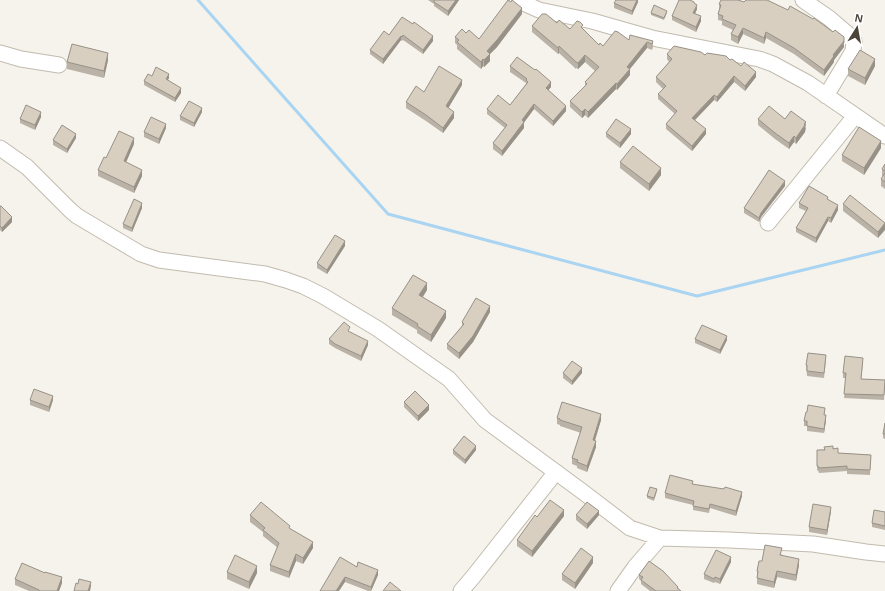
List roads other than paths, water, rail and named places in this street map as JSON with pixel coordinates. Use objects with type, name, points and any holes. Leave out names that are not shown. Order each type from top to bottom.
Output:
[{"type":"street","points":[[517,0],[539,10],[592,21],[652,38],[759,59],[773,64],[808,83],[855,116],[884,134]]},
{"type":"street","points":[[803,0],[829,18],[854,41],[853,51],[826,96]]},
{"type":"street","points":[[0,53],[21,59],[59,65]]},
{"type":"street","points":[[768,223],[855,116]]},
{"type":"street","points":[[0,148],[27,167],[77,216],[141,254],[159,260],[265,274],[286,280],[303,286],[323,296],[378,329],[449,379],[485,420],[630,528],[660,538],[813,544],[885,554]]},
{"type":"street","points":[[461,591],[556,472]]},
{"type":"street","points":[[618,591],[634,567],[660,538]]},
{"type":"waterway","points":[[198,0],[388,214],[697,296],[885,250]]}]
